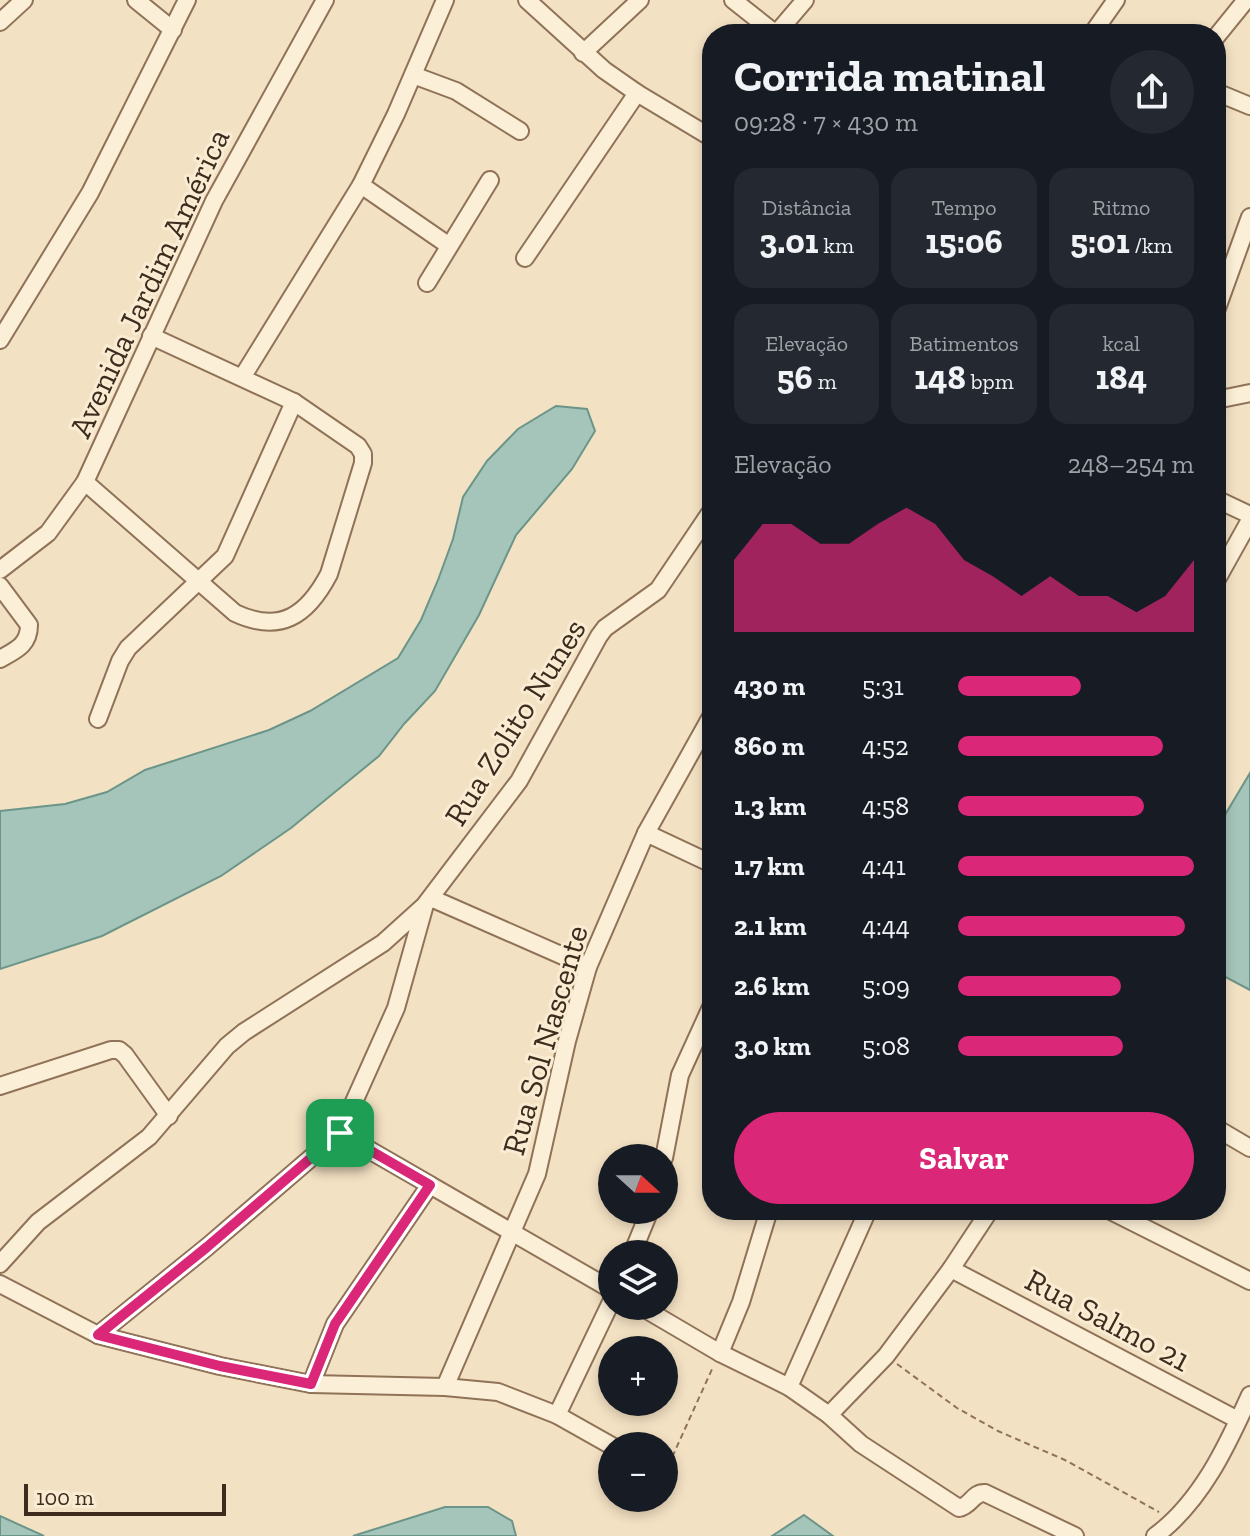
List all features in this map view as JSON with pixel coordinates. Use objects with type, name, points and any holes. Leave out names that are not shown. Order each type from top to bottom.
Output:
[{"type":"street","points":[[1,19],[24,0]]},
{"type":"street","points":[[136,0],[173,30]]},
{"type":"street","points":[[0,340],[90,193],[187,0]]},
{"type":"street","name":"Avenida Jardim América","points":[[0,570],[48,533],[85,482],[214,201],[325,0]]},
{"type":"street","points":[[243,376],[361,185],[445,0]]},
{"type":"street","points":[[527,0],[583,53],[637,93],[702,132]]},
{"type":"street","points":[[583,53],[640,0]]},
{"type":"street","points":[[733,0],[763,24]]},
{"type":"street","points":[[785,24],[805,0]]},
{"type":"street","points":[[1099,24],[1116,0]]},
{"type":"street","points":[[1226,25],[1246,0]]},
{"type":"street","points":[[413,75],[456,91],[520,131]]},
{"type":"street","points":[[525,258],[637,93]]},
{"type":"street","points":[[1226,96],[1250,106]]},
{"type":"street","points":[[427,283],[490,180]]},
{"type":"street","points":[[361,185],[448,245]]},
{"type":"street","points":[[1226,283],[1250,217]]},
{"type":"street","points":[[85,482],[235,613],[271,624],[286,620],[304,608],[329,574],[363,463],[363,454],[358,446],[294,402],[151,336]]},
{"type":"street","points":[[1226,398],[1250,393]]},
{"type":"street","points":[[98,719],[128,648],[200,581],[231,547],[294,402]]},
{"type":"street","points":[[1226,504],[1250,517],[1226,562]]},
{"type":"street","name":"Rua Zolito Nunes","points":[[428,902],[519,781],[599,636],[605,628],[658,590],[702,525]]},
{"type":"street","points":[[0,586],[29,625],[23,646],[0,659]]},
{"type":"street","name":"Rua Sol Nascente","points":[[445,1387],[543,1155],[567,1041],[588,967],[646,833],[702,733]]},
{"type":"street","points":[[646,833],[702,859]]},
{"type":"street","points":[[428,902],[588,967]]},
{"type":"street","points":[[0,1264],[38,1222],[139,1146],[169,1116],[227,1046],[383,943],[428,902]]},
{"type":"street","points":[[98,1335],[340,1133],[396,1008],[428,902]]},
{"type":"street","points":[[667,1144],[680,1075],[702,1027]]},
{"type":"street","points":[[0,1086],[119,1050],[169,1116]]},
{"type":"street","points":[[340,1133],[598,1282]]},
{"type":"street","points":[[1226,1134],[1250,1148]]},
{"type":"street","points":[[311,1384],[335,1324],[430,1185]]},
{"type":"street","points":[[720,1353],[741,1302],[766,1220]]},
{"type":"street","points":[[789,1387],[864,1220]]},
{"type":"street","points":[[829,1415],[886,1356],[983,1220]]},
{"type":"street","points":[[1129,1220],[1250,1281]]},
{"type":"street","name":"Rua Salmo 21","points":[[951,1269],[1238,1420]]},
{"type":"street","points":[[0,1284],[98,1335],[220,1366],[311,1384],[445,1387],[498,1392],[557,1415],[598,1438]]},
{"type":"street","points":[[557,1415],[602,1320]]},
{"type":"street","points":[[664,1320],[720,1353],[789,1387],[829,1415],[861,1444],[959,1508],[965,1507],[977,1494],[985,1493],[1075,1536]]},
{"type":"street","points":[[1155,1536],[1176,1521],[1211,1472],[1250,1395]]},
{"type":"path","points":[[678,1444],[720,1353]]},
{"type":"path","points":[[886,1356],[984,1424],[1065,1460],[1176,1521]]},
{"type":"water","points":[[556,406],[587,409],[595,431],[572,469],[516,535],[479,615],[435,691],[379,756],[291,828],[221,876],[102,936],[0,969],[0,811],[65,804],[107,792],[145,770],[269,730],[310,711],[398,658],[421,620],[438,580],[453,539],[463,497],[487,461],[518,429]]},
{"type":"water","points":[[1250,773],[1250,990],[1226,977],[1226,813]]},
{"type":"water","points":[[445,1507],[488,1507],[512,1521],[516,1536],[353,1536]]},
{"type":"water","points":[[804,1515],[833,1536],[772,1536]]},
{"type":"water","points":[[0,1516],[44,1536],[0,1536]]},
{"type":"route","points":[[340,1133],[430,1185],[335,1324],[311,1384],[220,1366],[98,1335],[340,1133]]}]
